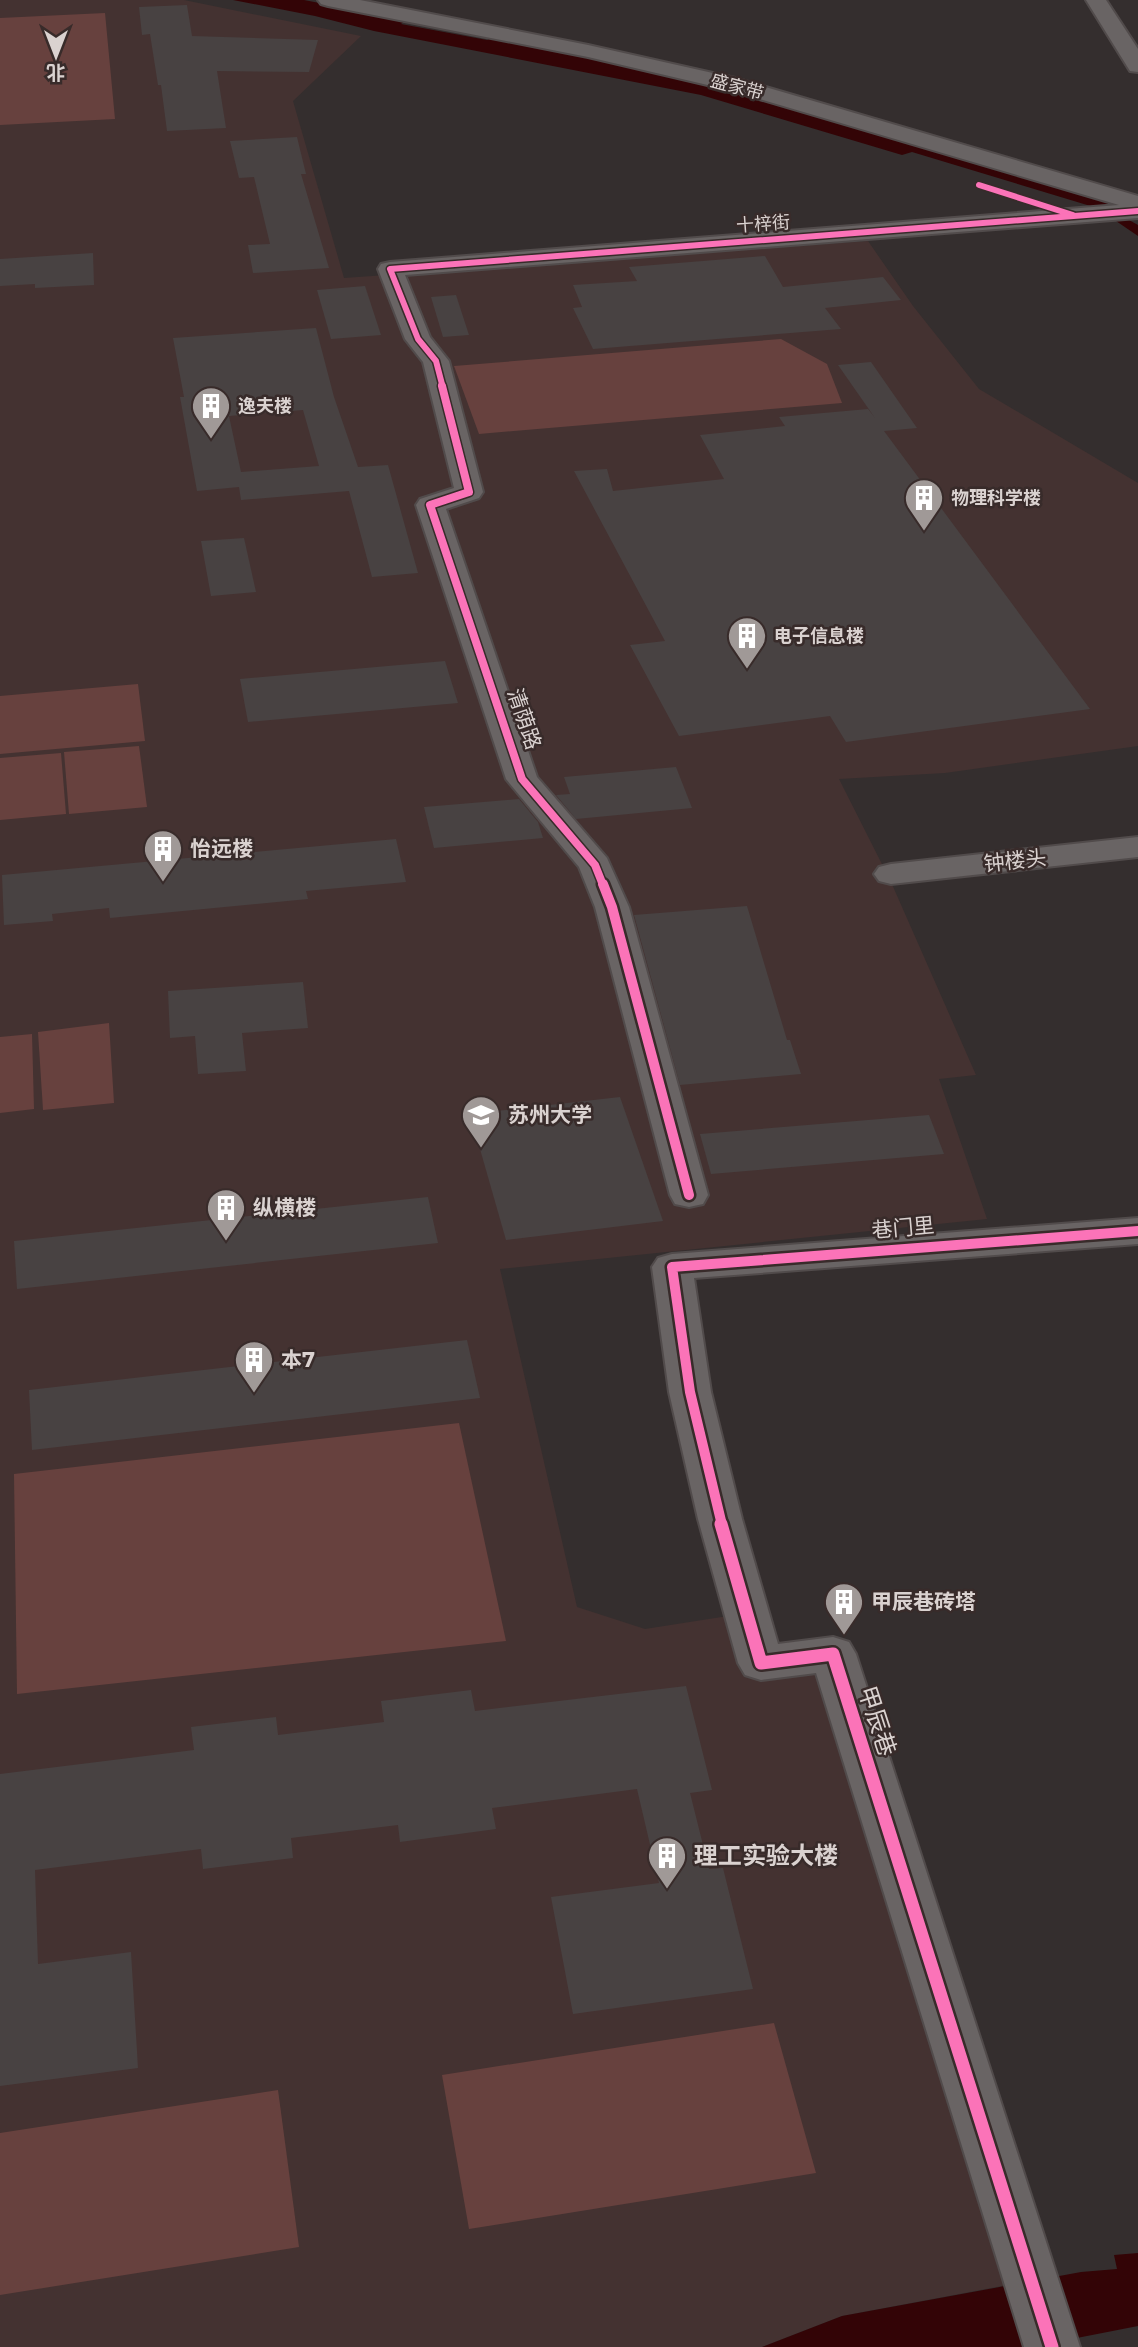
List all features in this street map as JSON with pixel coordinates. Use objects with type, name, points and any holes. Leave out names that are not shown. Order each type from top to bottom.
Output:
[{"type":"street","name":"盛家带","points":[[328,0],[587,51],[735,85],[1135,209]]},
{"type":"street","points":[[1110,10],[1138,66]]},
{"type":"street","name":"十梓街","points":[[390,269],[1099,216],[1135,209]]},
{"type":"street","name":"清荫路","points":[[390,269],[418,340],[436,361],[469,492],[430,505],[522,779],[595,865],[612,907],[689,1195]]},
{"type":"street","name":"钟楼头","points":[[891,874],[1138,847]]},
{"type":"street","name":"巷门里","points":[[672,1267],[1017,1238],[1138,1231]]},
{"type":"street","name":"甲辰巷","points":[[672,1267],[690,1392],[720,1519],[761,1663],[833,1654],[1052,2347]]},
{"type":"shaded area","name":"苏州大学","points":[[0,0],[184,0],[361,36],[293,101],[344,278],[868,241],[913,306],[979,389],[1138,483],[1138,746],[945,773],[839,779],[891,882],[976,1075],[939,1079],[987,1219],[500,1269],[577,1607],[645,1629],[728,1616],[749,1672],[815,1662],[1007,2285],[842,2316],[762,2347],[0,2347]]},
{"type":"shaded area","points":[[233,0],[304,0],[406,20],[401,24],[487,40],[499,34],[698,80],[1108,198],[1129,220],[1138,225],[1138,236],[1097,208],[912,152],[902,155],[701,95],[374,31]]},
{"type":"shaded area","points":[[105,13],[115,119],[0,125],[0,18]]},
{"type":"shaded area","points":[[781,339],[827,364],[842,403],[479,434],[454,366]]},
{"type":"shaded area","points":[[138,684],[145,741],[0,754],[0,696]]},
{"type":"shaded area","points":[[139,746],[147,807],[69,814],[64,752]]},
{"type":"shaded area","points":[[61,753],[66,814],[0,820],[0,758]]},
{"type":"shaded area","points":[[109,1023],[114,1103],[43,1110],[38,1032]]},
{"type":"shaded area","points":[[32,1034],[34,1109],[0,1113],[0,1037]]},
{"type":"shaded area","points":[[459,1423],[506,1641],[17,1694],[14,1474]]},
{"type":"shaded area","points":[[774,2023],[816,2173],[469,2229],[442,2075]]},
{"type":"shaded area","points":[[278,2090],[299,2247],[0,2295],[0,2133]]},
{"type":"shaded area","points":[[1138,2253],[1138,2326],[1031,2347],[762,2347],[842,2316],[1081,2272],[1117,2269],[1114,2255]]},
{"type":"building","points":[[187,5],[192,36],[318,40],[309,72],[217,71],[226,128],[167,131],[150,34],[142,35],[139,7]]},
{"type":"building","points":[[297,137],[306,174],[301,174],[329,268],[253,273],[248,245],[270,244],[254,177],[239,178],[230,141]]},
{"type":"building","points":[[93,253],[94,285],[35,288],[35,284],[0,286],[0,259]]},
{"type":"building","points":[[765,256],[783,287],[883,277],[901,300],[825,308],[841,329],[593,349],[573,308],[582,307],[573,285],[637,281],[629,267]]},
{"type":"building","points":[[365,286],[381,335],[331,339],[317,290]]},
{"type":"building","points":[[456,295],[469,335],[443,337],[431,297]]},
{"type":"building","points":[[316,328],[334,397],[358,467],[388,465],[418,573],[372,577],[349,491],[241,500],[239,487],[197,491],[180,397],[184,397],[173,338]],"holes":[[[303,410],[319,466],[241,472],[229,416]]]},
{"type":"building","points":[[871,362],[917,428],[884,431],[1090,709],[846,742],[830,716],[679,736],[630,645],[665,641],[574,471],[607,469],[613,491],[724,479],[700,435],[785,426],[779,417],[868,409],[875,418],[838,365]]},
{"type":"building","points":[[244,538],[256,592],[211,596],[201,541]]},
{"type":"building","points":[[445,661],[458,703],[248,722],[240,679]]},
{"type":"building","points":[[676,767],[692,808],[576,819],[556,795],[570,794],[564,777]]},
{"type":"building","points":[[519,799],[538,822],[543,838],[434,848],[424,807]]},
{"type":"building","name":"怡远楼","points":[[396,839],[406,882],[306,891],[308,899],[110,918],[109,908],[52,914],[53,921],[4,925],[2,875]]},
{"type":"building","points":[[747,906],[787,1040],[790,1040],[801,1074],[680,1085],[634,915]]},
{"type":"building","points":[[303,982],[308,1028],[242,1033],[246,1071],[198,1074],[195,1036],[170,1038],[168,991]]},
{"type":"building","points":[[620,1097],[663,1221],[506,1240],[470,1114]]},
{"type":"building","points":[[929,1115],[944,1154],[711,1174],[700,1134]]},
{"type":"building","name":"纵横楼","points":[[428,1197],[438,1243],[17,1289],[14,1241]]},
{"type":"building","name":"本7","points":[[467,1340],[480,1398],[32,1450],[29,1390]]},
{"type":"building","name":"理工实验大楼","points":[[686,1686],[712,1790],[690,1793],[709,1869],[723,1868],[753,1989],[573,2014],[551,1897],[659,1883],[637,1789],[492,1808],[496,1829],[400,1842],[398,1825],[291,1838],[293,1858],[203,1869],[201,1849],[35,1870],[38,1964],[131,1952],[138,2068],[0,2086],[0,1774],[194,1750],[191,1727],[276,1717],[278,1735],[384,1722],[381,1701],[471,1690],[475,1711]]},
{"type":"cycle path","points":[[979,185],[1073,215]]},
{"type":"cycle path","points":[[689,1195],[612,907],[595,865],[522,779],[430,505],[469,492],[436,361],[418,339],[390,269],[1138,211]]},
{"type":"cycle path","points":[[1052,2347],[833,1654],[761,1663],[720,1519],[690,1392],[672,1267],[1138,1231]]},
{"type":"place","name":"逸夫楼","points":[[211,440]]},
{"type":"place","name":"物理科学楼","points":[[924,532]]},
{"type":"place","name":"电子信息楼","points":[[747,670]]},
{"type":"place","name":"怡远楼","points":[[163,883]]},
{"type":"place","name":"苏州大学","points":[[481,1149]]},
{"type":"place","name":"纵横楼","points":[[226,1242]]},
{"type":"place","name":"本7","points":[[254,1394]]},
{"type":"place","name":"甲辰巷砖塔","points":[[844,1636]]},
{"type":"place","name":"理工实验大楼","points":[[667,1890]]}]
